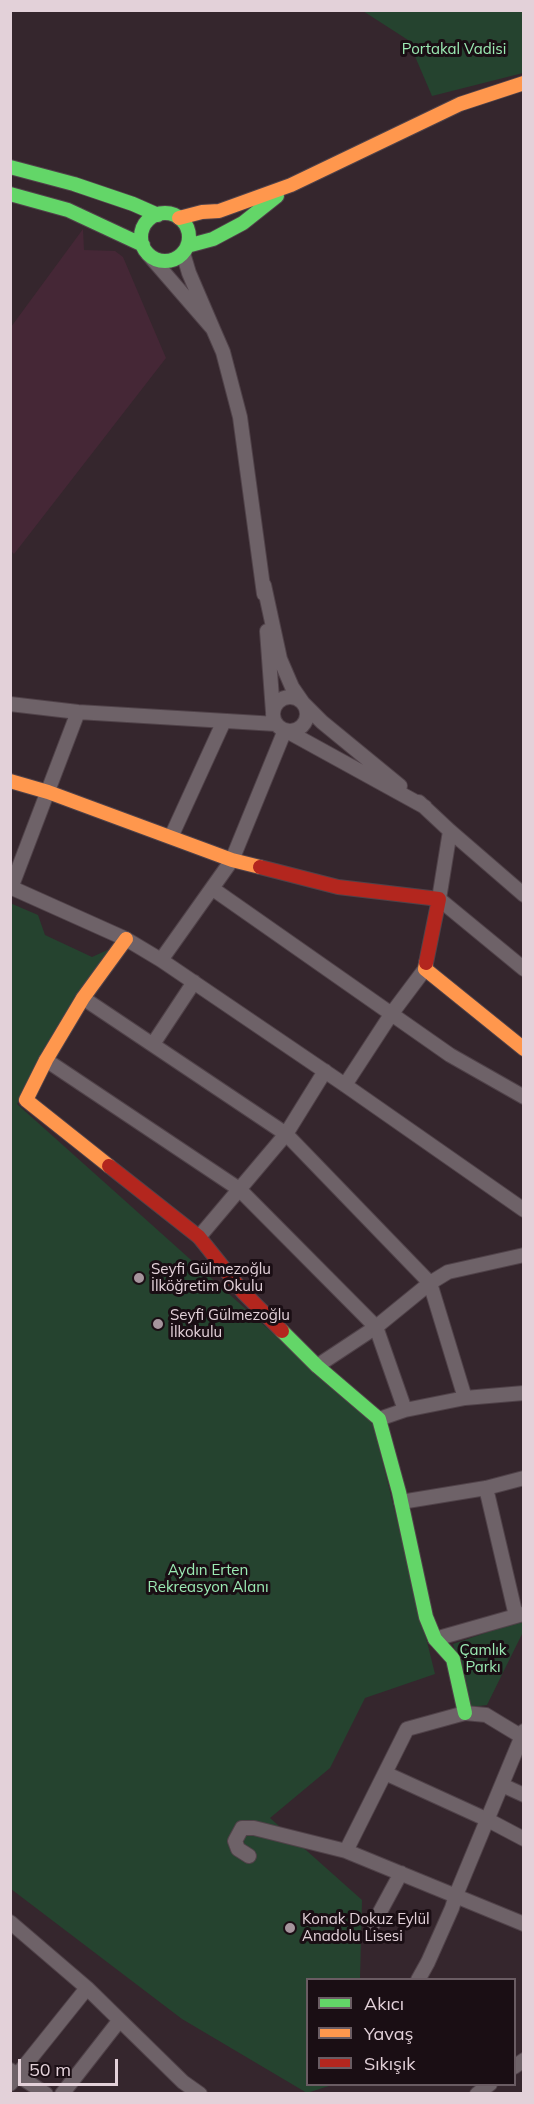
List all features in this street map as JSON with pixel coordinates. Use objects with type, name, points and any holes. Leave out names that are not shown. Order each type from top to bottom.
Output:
[{"type":"street","points":[[179,218],[202,212],[219,211],[291,185],[460,104],[524,83]]},
{"type":"street","points":[[10,167],[84,187],[158,214],[172,214],[179,218],[188,231],[185,249],[189,273],[223,352],[240,417],[264,585],[278,722]]},
{"type":"street","points":[[10,194],[68,210],[146,249],[162,261],[177,258],[185,249],[213,239],[243,223],[291,185]]},
{"type":"street","points":[[158,214],[146,223],[141,237],[146,249],[213,329]]},
{"type":"street","points":[[264,585],[280,659],[292,687],[303,703],[322,722],[425,807],[524,895]]},
{"type":"street","points":[[12,707],[224,721],[278,722],[296,730],[304,723],[307,713],[303,703],[293,697],[282,698],[277,702],[278,722],[232,860],[161,960]]},
{"type":"street","points":[[78,712],[11,887],[126,939],[161,960],[524,1210]]},
{"type":"street","points":[[171,837],[224,721]]},
{"type":"street","points":[[278,722],[425,807]]},
{"type":"street","points":[[10,781],[48,792],[232,860],[338,887],[439,899],[524,969]]},
{"type":"street","points":[[345,1085],[392,1013],[425,969],[450,831]]},
{"type":"street","points":[[213,889],[450,1055],[524,1097]]},
{"type":"street","points":[[126,939],[83,998],[46,1060],[26,1100],[199,1237],[243,1292],[317,1365],[379,1419],[402,1502],[426,1617],[435,1639],[453,1659],[465,1713]]},
{"type":"street","points":[[425,969],[524,1049]]},
{"type":"street","points":[[153,1044],[194,982]]},
{"type":"street","points":[[83,998],[286,1134],[430,1284],[465,1398]]},
{"type":"street","points":[[46,1060],[239,1189],[376,1327],[405,1410]]},
{"type":"street","points":[[199,1237],[286,1134],[325,1071]]},
{"type":"street","points":[[317,1365],[376,1327],[448,1272],[524,1255]]},
{"type":"street","points":[[379,1419],[405,1410],[465,1398],[524,1393]]},
{"type":"street","points":[[402,1502],[486,1488],[524,1478]]},
{"type":"street","points":[[435,1639],[520,1615],[486,1488]]},
{"type":"street","points":[[346,1851],[407,1729],[465,1713],[486,1715],[523,1735],[452,1908],[419,1978]]},
{"type":"street","points":[[385,1773],[524,1839]]},
{"type":"street","points":[[502,1785],[524,1795]]},
{"type":"street","points":[[249,1856],[238,1849],[235,1841],[242,1828],[254,1828],[346,1851],[456,1894],[524,1924]]},
{"type":"street","points":[[374,1923],[401,1873]]},
{"type":"street","points":[[11,1923],[87,1988],[183,2082],[200,2094]]},
{"type":"street","points":[[46,2094],[13,2076],[87,1988]]},
{"type":"street","points":[[62,2094],[119,2021]]},
{"type":"shaded area","points":[[83,229],[84,250],[115,251],[123,257],[166,358],[14,554],[10,550],[11,327]]},
{"type":"green space","name":"Portakal Vadisi","points":[[363,11],[523,11],[523,73],[432,96],[408,40]]},
{"type":"green space","name":"Aydın Erten Rekreasyon Alanı","points":[[10,903],[38,915],[45,935],[92,957],[112,948],[17,1104],[373,1423],[435,1674],[365,1698],[330,1768],[270,1818],[362,1900],[360,1978],[306,1978],[306,2086],[329,2086],[307,2093],[182,2019],[11,1889]]},
{"type":"green space","name":"Çamlık Parkı","points":[[523,1620],[523,1632],[487,1705],[471,1707],[453,1644]]},
{"type":"traffic: fast","points":[[10,167],[74,184],[158,215]]},
{"type":"traffic: fast","points":[[10,194],[68,210],[143,245]]},
{"type":"traffic: fast","points":[[187,246],[213,239],[243,223],[277,196]]},
{"type":"traffic: fast","points":[[165,213],[182,220],[189,237],[182,254],[165,261],[148,254],[141,237],[148,220],[165,213]]},
{"type":"traffic: fast","points":[[282,1331],[317,1366],[379,1419],[399,1492],[426,1617],[435,1639],[453,1659],[465,1713]]},
{"type":"traffic: slow","points":[[179,218],[202,212],[219,211],[291,185],[460,104],[524,83]]},
{"type":"traffic: slow","points":[[10,781],[48,792],[232,860],[260,867]]},
{"type":"traffic: slow","points":[[109,1166],[26,1100],[46,1060],[83,998],[126,939]]},
{"type":"traffic: slow","points":[[426,963],[425,969],[524,1049]]},
{"type":"traffic: jam","points":[[260,867],[338,887],[439,899],[426,963]]},
{"type":"traffic: jam","points":[[109,1166],[199,1237],[243,1292],[282,1331]]},
{"type":"place","name":"Seyfi Gülmezoğlu İlköğretim Okulu","points":[[139,1278]]},
{"type":"place","name":"Seyfi Gülmezoğlu İlkokulu","points":[[158,1324]]},
{"type":"place","name":"Konak Dokuz Eylül Anadolu Lisesi","points":[[290,1928]]}]
